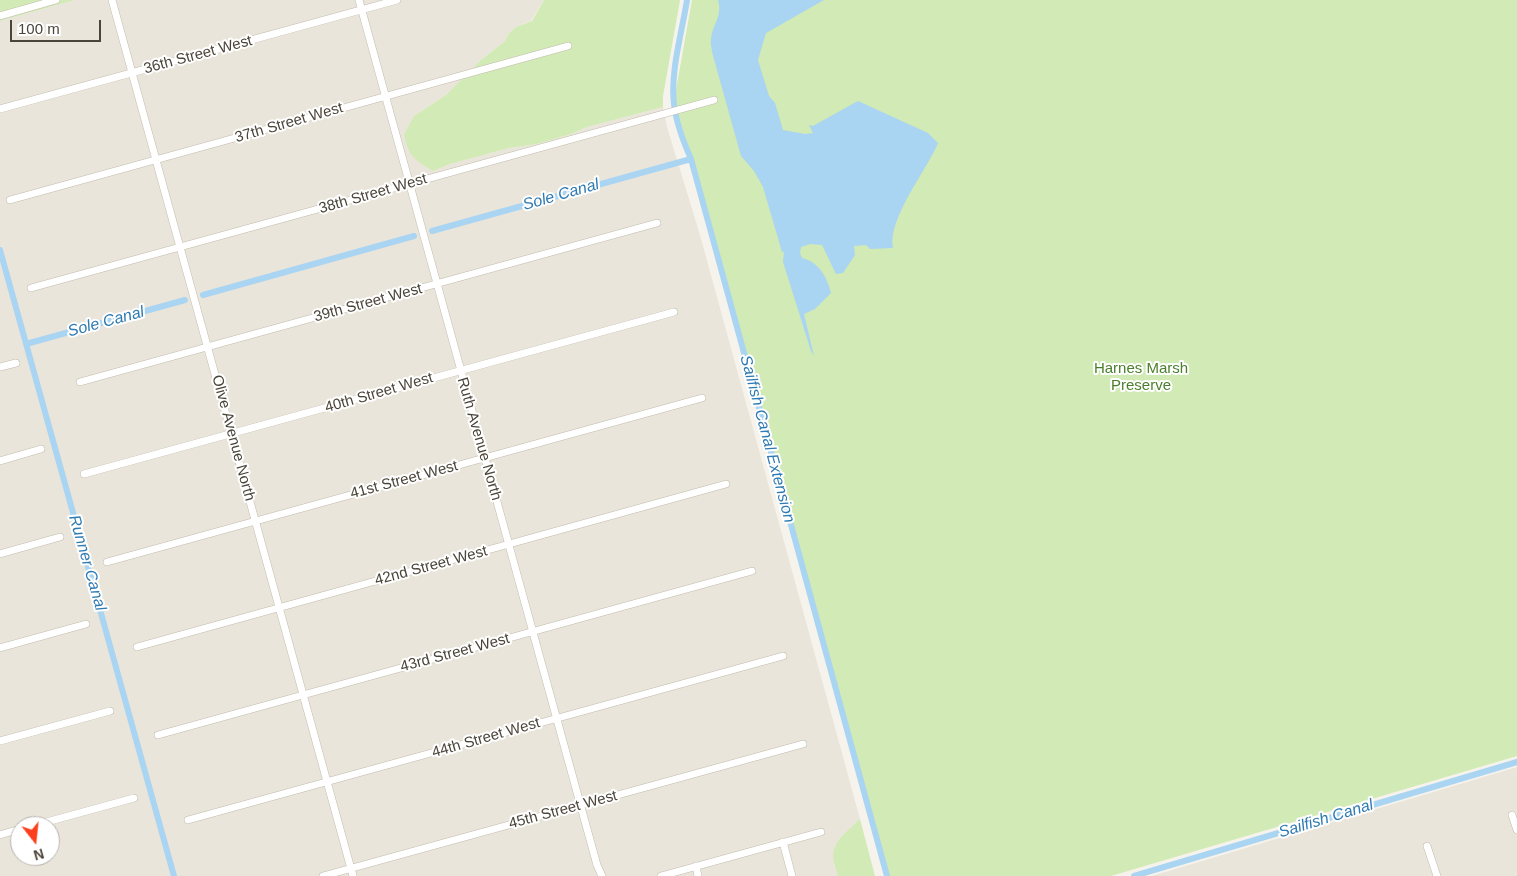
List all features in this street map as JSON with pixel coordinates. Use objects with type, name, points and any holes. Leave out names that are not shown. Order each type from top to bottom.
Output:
[{"type":"street","points":[[0,16],[56,0]]},
{"type":"street","name":"Olive Avenue North","points":[[112,0],[352,872]]},
{"type":"street","name":"Ruth Avenue North","points":[[358,0],[556,718],[597,865],[602,876]]},
{"type":"street","name":"36th Street West","points":[[0,110],[397,0]]},
{"type":"street","name":"37th Street West","points":[[10,200],[568,46]]},
{"type":"street","name":"38th Street West","points":[[31,288],[714,100]]},
{"type":"street","name":"39th Street West","points":[[80,382],[657,223]]},
{"type":"street","name":"40th Street West","points":[[84,474],[674,312]]},
{"type":"street","points":[[0,368],[16,363]]},
{"type":"street","name":"41st Street West","points":[[107,562],[702,398]]},
{"type":"street","points":[[0,461],[41,450]]},
{"type":"street","name":"42nd Street West","points":[[137,647],[726,484]]},
{"type":"street","points":[[0,554],[60,537]]},
{"type":"street","name":"43rd Street West","points":[[158,735],[752,571]]},
{"type":"street","points":[[0,648],[86,624]]},
{"type":"street","name":"44th Street West","points":[[188,820],[784,656]]},
{"type":"street","points":[[0,741],[110,711]]},
{"type":"street","name":"45th Street West","points":[[323,876],[352,872],[581,805],[803,744]]},
{"type":"street","points":[[60,818],[134,798]]},
{"type":"street","points":[[1512,815],[1517,830]]},
{"type":"street","points":[[661,876],[821,832]]},
{"type":"street","points":[[783,842],[792,876]]},
{"type":"street","points":[[1427,846],[1437,876]]},
{"type":"street","points":[[696,866],[698,876]]},
{"type":"shaded area","points":[[75,0],[544,0],[531,21],[516,27],[509,33],[505,41],[481,60],[446,95],[414,116],[433,171],[450,164],[509,148],[537,144],[587,127],[663,107],[667,127],[700,235],[860,819],[842,836],[834,866],[838,876],[0,876],[0,21]]},
{"type":"shaded area","points":[[1517,767],[1517,876],[1152,876]]},
{"type":"green space","points":[[0,0],[75,0],[0,21]]},
{"type":"green space","points":[[544,0],[680,0],[663,96],[663,107],[587,127],[537,144],[509,148],[450,164],[433,171],[417,161],[408,148],[404,135],[414,116],[446,95],[481,60],[505,41],[509,33],[516,27],[532,21]]},
{"type":"green space","name":"Harnes Marsh Preserve","points":[[692,0],[1517,0],[1517,756],[1111,876],[889,876],[674,101]]},
{"type":"green space","points":[[860,819],[875,876],[838,876],[833,857],[834,850],[841,838]]},
{"type":"water","points":[[718,0],[824,0],[766,33],[758,60],[769,96],[775,103],[783,130],[805,134],[813,133],[809,125],[813,126],[858,101],[928,133],[938,143],[909,195],[896,223],[893,248],[870,249],[866,245],[854,246],[855,255],[843,273],[836,274],[822,245],[810,244],[801,247],[800,253],[802,258],[818,267],[827,281],[831,293],[815,309],[804,314],[814,356],[783,262],[784,252],[782,252],[763,187],[754,171],[741,156],[712,52],[712,34],[719,11]]},
{"type":"waterway","name":"Sailfish Canal Extension","points":[[687,0],[674,79],[673,92],[676,118],[691,159],[887,876]]},
{"type":"waterway","name":"Sole Canal","points":[[432,231],[691,159]]},
{"type":"waterway","name":"Sole Canal","points":[[203,295],[414,236]]},
{"type":"waterway","name":"Runner Canal","points":[[0,250],[174,876]]},
{"type":"waterway","name":"Sole Canal","points":[[26,344],[185,300]]},
{"type":"waterway","name":"Sailfish Canal","points":[[1134,876],[1517,762]]}]
